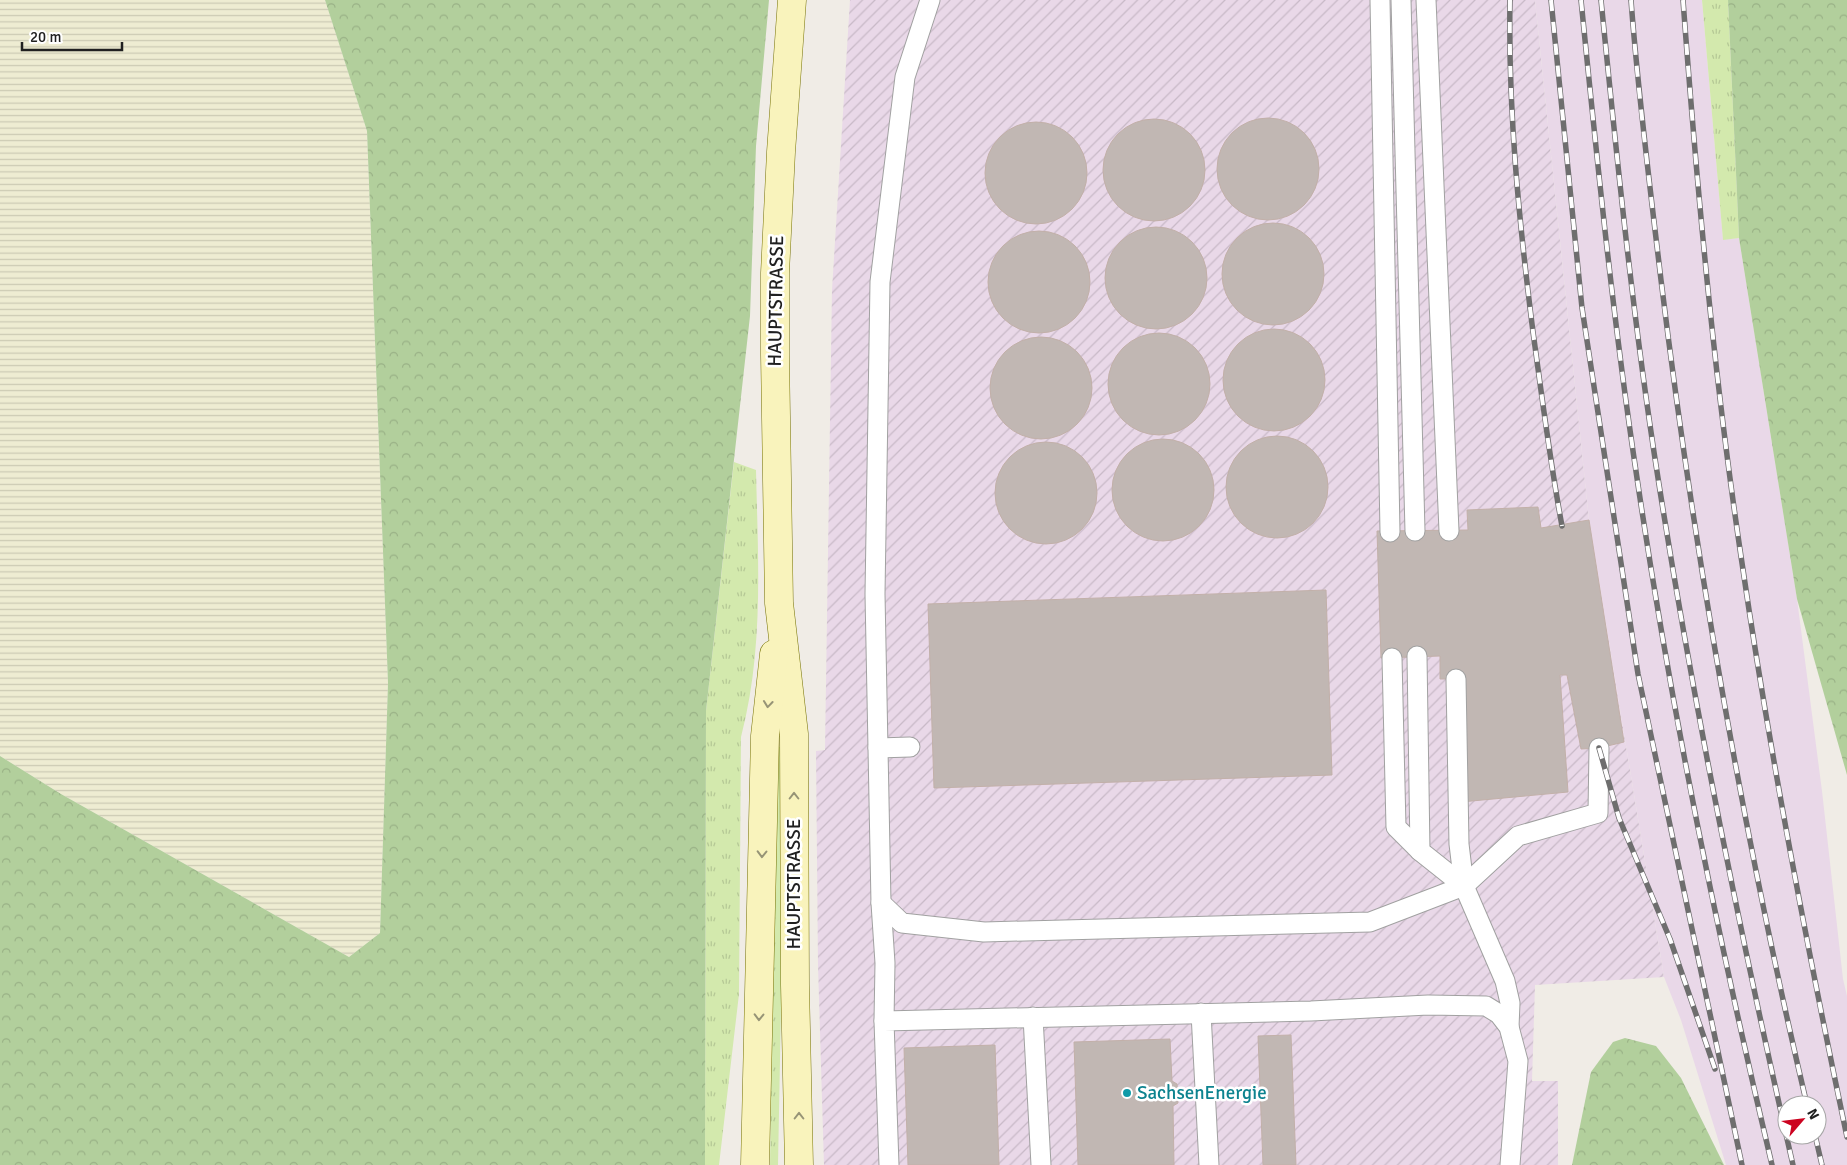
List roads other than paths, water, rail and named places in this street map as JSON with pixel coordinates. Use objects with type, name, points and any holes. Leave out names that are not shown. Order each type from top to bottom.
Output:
[{"type":"main road","name":"HAUPTSTRASSE","points":[[792,0],[781,152],[775,274],[779,603],[794,734],[794,975],[799,1165]]},
{"type":"main road","name":"HAUPTSTRASSE","points":[[755,1165],[765,736],[779,603]]},
{"type":"lane","points":[[889,1165],[884,1021],[885,963],[881,903],[875,594],[880,282],[905,77],[930,0]]},
{"type":"lane","points":[[1380,0],[1390,532]]},
{"type":"lane","points":[[1401,0],[1414,531]]},
{"type":"lane","points":[[1426,0],[1449,531]]},
{"type":"lane","points":[[1417,656],[1420,851]]},
{"type":"lane","points":[[1392,658],[1396,827],[1420,851],[1464,886]]},
{"type":"lane","points":[[1456,679],[1459,844],[1464,886],[1505,980],[1510,1003],[1508,1027]]},
{"type":"lane","points":[[878,748],[910,747]]},
{"type":"lane","points":[[881,903],[902,923],[984,932],[1370,922],[1464,886],[1518,836],[1598,813],[1598,748]]},
{"type":"lane","points":[[884,1021],[1428,1005],[1486,1006],[1499,1014],[1508,1027],[1518,1061],[1510,1165]]},
{"type":"lane","points":[[1201,1013],[1209,1165]]},
{"type":"lane","points":[[1033,1017],[1040,1165]]},
{"type":"railway","points":[[1510,0],[1513,125],[1523,249],[1550,454],[1562,526]]},
{"type":"railway","points":[[1551,0],[1582,308],[1638,674],[1742,1165]]},
{"type":"railway","points":[[1581,0],[1613,299],[1628,418],[1650,565],[1697,823],[1772,1165]]},
{"type":"railway","points":[[1601,0],[1633,299],[1672,564],[1720,823],[1793,1165]]},
{"type":"railway","points":[[1631,0],[1641,105],[1674,384],[1705,591],[1762,900],[1805,1095]]},
{"type":"railway","points":[[1683,0],[1707,282],[1723,423],[1742,563],[1790,851],[1847,1137]]},
{"type":"railway","points":[[1599,748],[1619,818],[1670,939],[1715,1069]]},
{"type":"railway","points":[[1817,1145],[1822,1165]]},
{"type":"place","name":"SachsenEnergie","points":[[1127,1093]]}]
